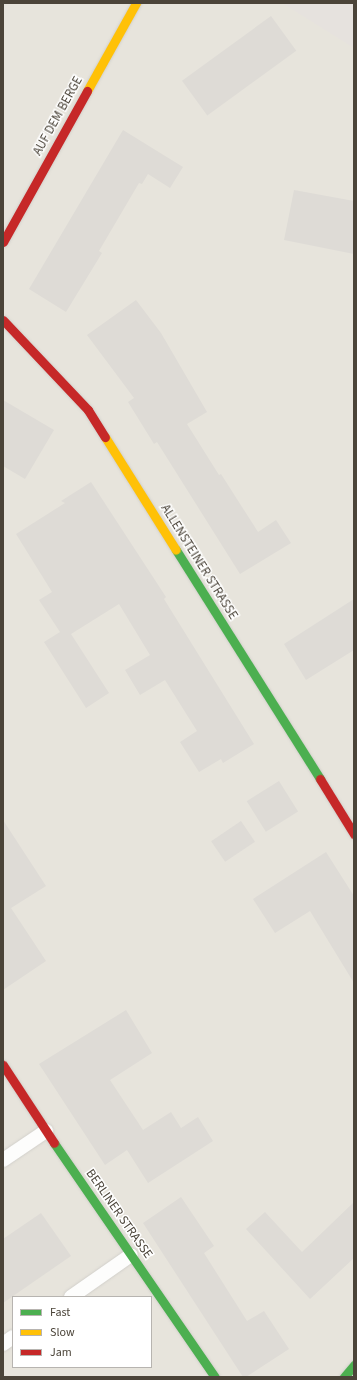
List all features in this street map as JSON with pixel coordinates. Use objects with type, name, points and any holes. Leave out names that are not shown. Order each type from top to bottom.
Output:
[{"type":"street","name":"AUF DEM BERGE","points":[[3,242],[136,3]]},
{"type":"street","name":"ALLENSTEINER STRASSE","points":[[3,320],[88,410],[354,834]]},
{"type":"street","name":"BERLINER STRASSE","points":[[3,1065],[46,1131],[215,1377]]},
{"type":"street","points":[[344,1377],[354,1365]]},
{"type":"lane","points":[[3,1160],[46,1131]]},
{"type":"lane","points":[[72,1296],[131,1255]]},
{"type":"lane","points":[[3,1344],[12,1338]]},
{"type":"shaded area","points":[[3,3],[354,3],[354,1377],[3,1377]]},
{"type":"shaded area","points":[[282,3],[354,3],[354,48]]},
{"type":"building","points":[[271,16],[296,51],[207,115],[182,81]]},
{"type":"building","points":[[123,130],[183,167],[170,188],[148,174],[142,184],[139,183],[99,251],[102,253],[66,312],[29,289]]},
{"type":"building","points":[[294,190],[354,201],[354,254],[284,240]]},
{"type":"building","points":[[136,300],[161,333],[207,412],[187,424],[219,475],[221,474],[258,532],[276,520],[291,543],[240,574],[157,442],[154,444],[128,402],[134,398],[87,335]]},
{"type":"building","points":[[3,400],[54,430],[25,479],[3,466]]},
{"type":"building","points":[[91,482],[166,597],[164,599],[254,744],[223,763],[221,759],[199,772],[180,742],[197,731],[165,680],[140,695],[125,670],[150,655],[119,604],[71,634],[109,693],[86,708],[44,642],[60,632],[39,600],[52,592],[16,534],[65,503],[61,501]]},
{"type":"building","points":[[354,599],[354,650],[306,680],[284,644]]},
{"type":"building","points":[[279,781],[298,812],[266,832],[247,801]]},
{"type":"building","points":[[3,820],[46,886],[11,908],[46,961],[3,990]]},
{"type":"building","points":[[241,821],[255,842],[225,862],[211,841]]},
{"type":"building","points":[[326,852],[354,896],[354,983],[310,911],[275,933],[253,899]]},
{"type":"building","points":[[126,1010],[152,1053],[110,1080],[143,1130],[171,1112],[181,1128],[198,1117],[213,1141],[148,1183],[127,1150],[105,1165],[39,1064]]},
{"type":"building","points":[[181,1197],[214,1246],[204,1253],[247,1321],[264,1311],[289,1349],[246,1377],[243,1377],[143,1223]]},
{"type":"building","points":[[354,1202],[354,1258],[310,1299],[246,1229],[265,1212],[302,1252]]},
{"type":"building","points":[[41,1213],[71,1256],[3,1303],[3,1239]]},
{"type":"traffic: fast","points":[[176,550],[320,779]]},
{"type":"traffic: fast","points":[[54,1143],[215,1377]]},
{"type":"traffic: fast","points":[[344,1377],[354,1365]]},
{"type":"traffic: slow","points":[[87,91],[136,3]]},
{"type":"traffic: slow","points":[[105,437],[176,550]]},
{"type":"traffic: jam","points":[[3,242],[87,91]]},
{"type":"traffic: jam","points":[[3,320],[88,410],[105,437]]},
{"type":"traffic: jam","points":[[320,779],[354,834]]},
{"type":"traffic: jam","points":[[3,1065],[54,1143]]}]
